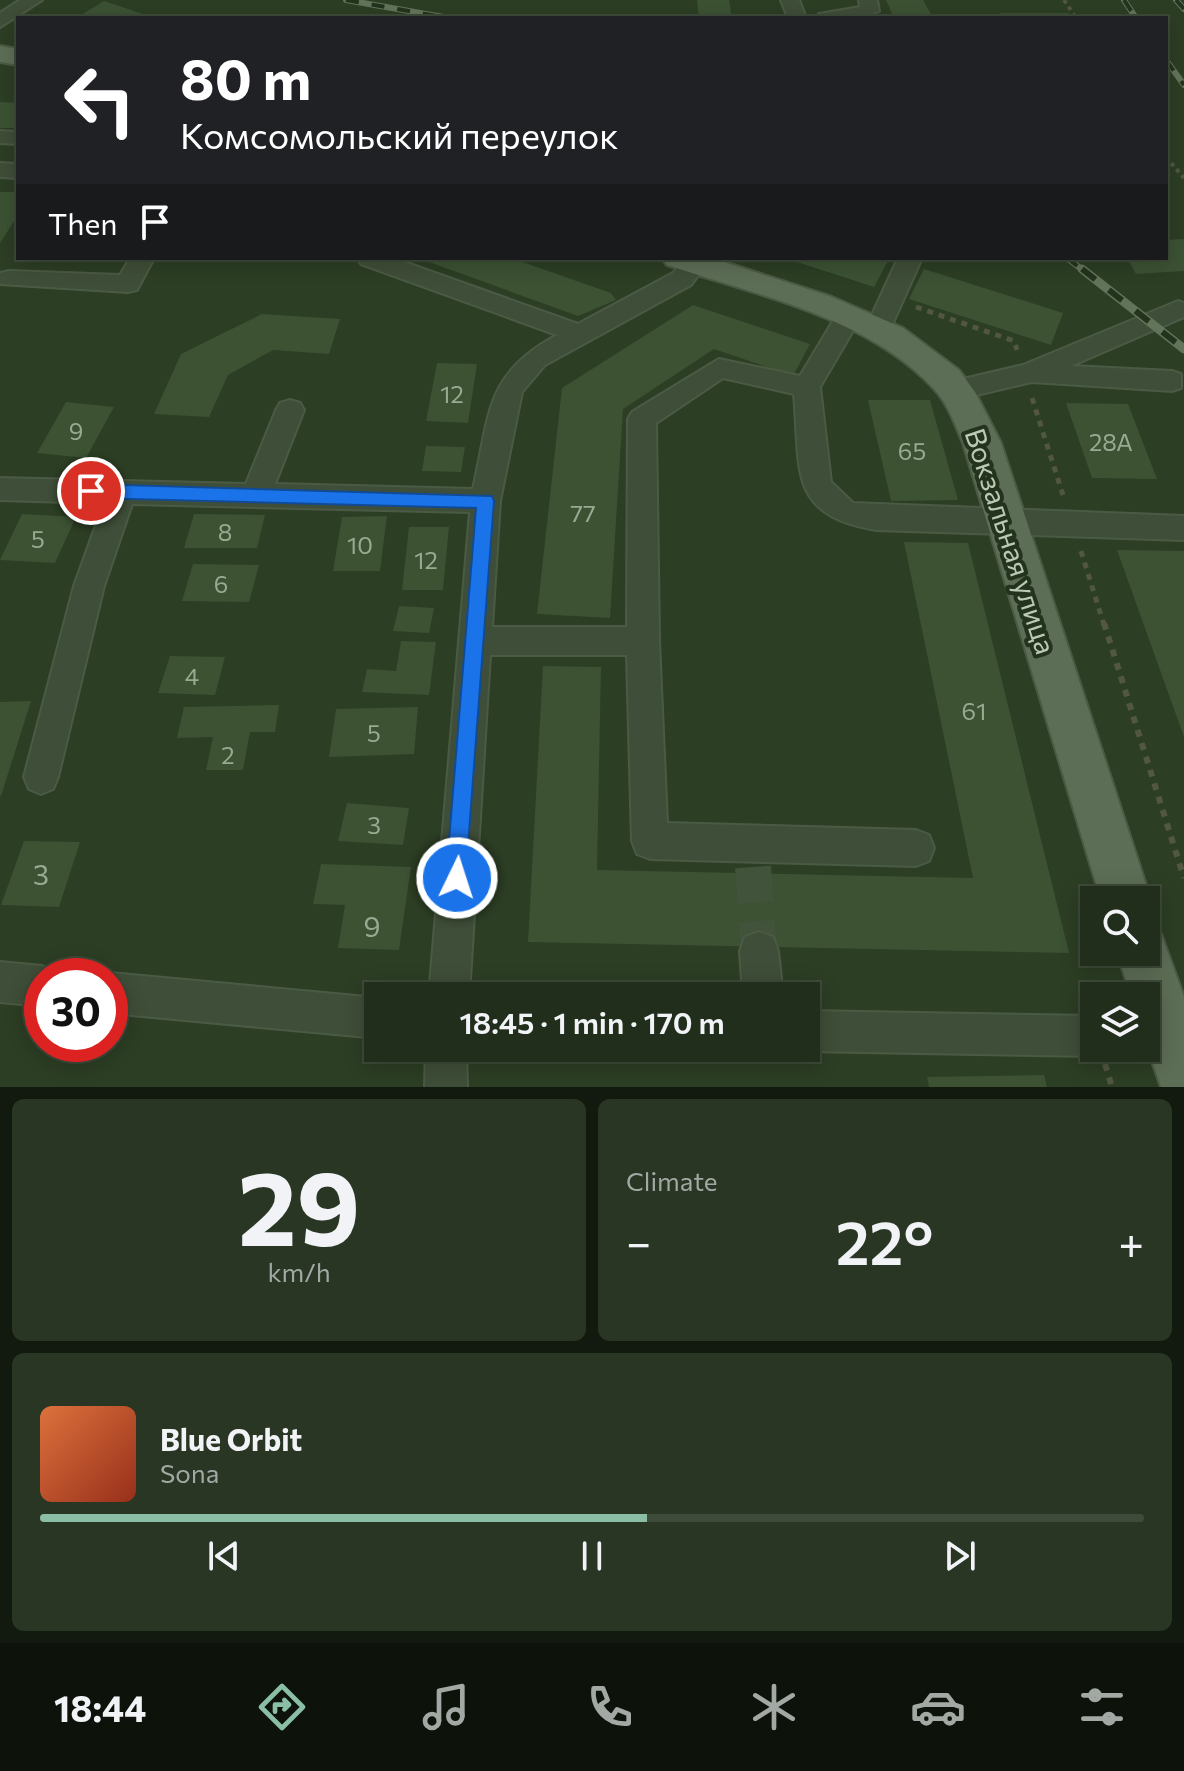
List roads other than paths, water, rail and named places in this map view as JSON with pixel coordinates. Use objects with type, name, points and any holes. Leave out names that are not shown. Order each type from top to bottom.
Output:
[{"type":"main road","name":"Вокзальная улица","points":[[690,260],[863,324],[930,364],[955,390],[982,443],[1122,886]]},
{"type":"main road","points":[[1146,966],[1167,1050]]},
{"type":"street","points":[[0,21],[33,0]]},
{"type":"street","points":[[839,16],[870,11],[868,0]]},
{"type":"street","points":[[4,287],[21,260]]},
{"type":"street","points":[[4,287],[128,284],[141,260]]},
{"type":"street","points":[[375,260],[579,334]]},
{"type":"street","points":[[450,982],[485,501],[509,389],[536,358],[682,279],[690,260]]},
{"type":"street","points":[[909,260],[863,324],[807,387],[817,487],[845,513],[935,523],[1006,521],[1184,528]]},
{"type":"street","points":[[955,390],[1027,373],[1178,310]]},
{"type":"street","points":[[807,387],[719,368],[642,419],[643,641],[650,841],[752,855],[916,848]]},
{"type":"street","points":[[1027,373],[1172,381]]},
{"type":"street","points":[[256,495],[290,410]]},
{"type":"street","points":[[0,489],[485,501]]},
{"type":"street","points":[[41,777],[89,586],[122,492]]},
{"type":"street","points":[[475,641],[643,641]]},
{"type":"street","points":[[759,951],[762,982]]},
{"type":"street","points":[[0,982],[24,984]]},
{"type":"street","points":[[128,995],[364,1017]]},
{"type":"street","points":[[820,1031],[1080,1036]]},
{"type":"street","points":[[446,1062],[446,1087]]},
{"type":"tunnel","points":[[753,867],[759,951]]},
{"type":"railway","points":[[346,0],[438,16]]},
{"type":"railway","points":[[1124,0],[1135,16]]},
{"type":"railway","points":[[1176,0],[1184,9]]},
{"type":"railway","points":[[1168,63],[1184,85]]},
{"type":"railway","points":[[1070,260],[1084,271]]},
{"type":"railway","points":[[1082,269],[1184,349]]}]
